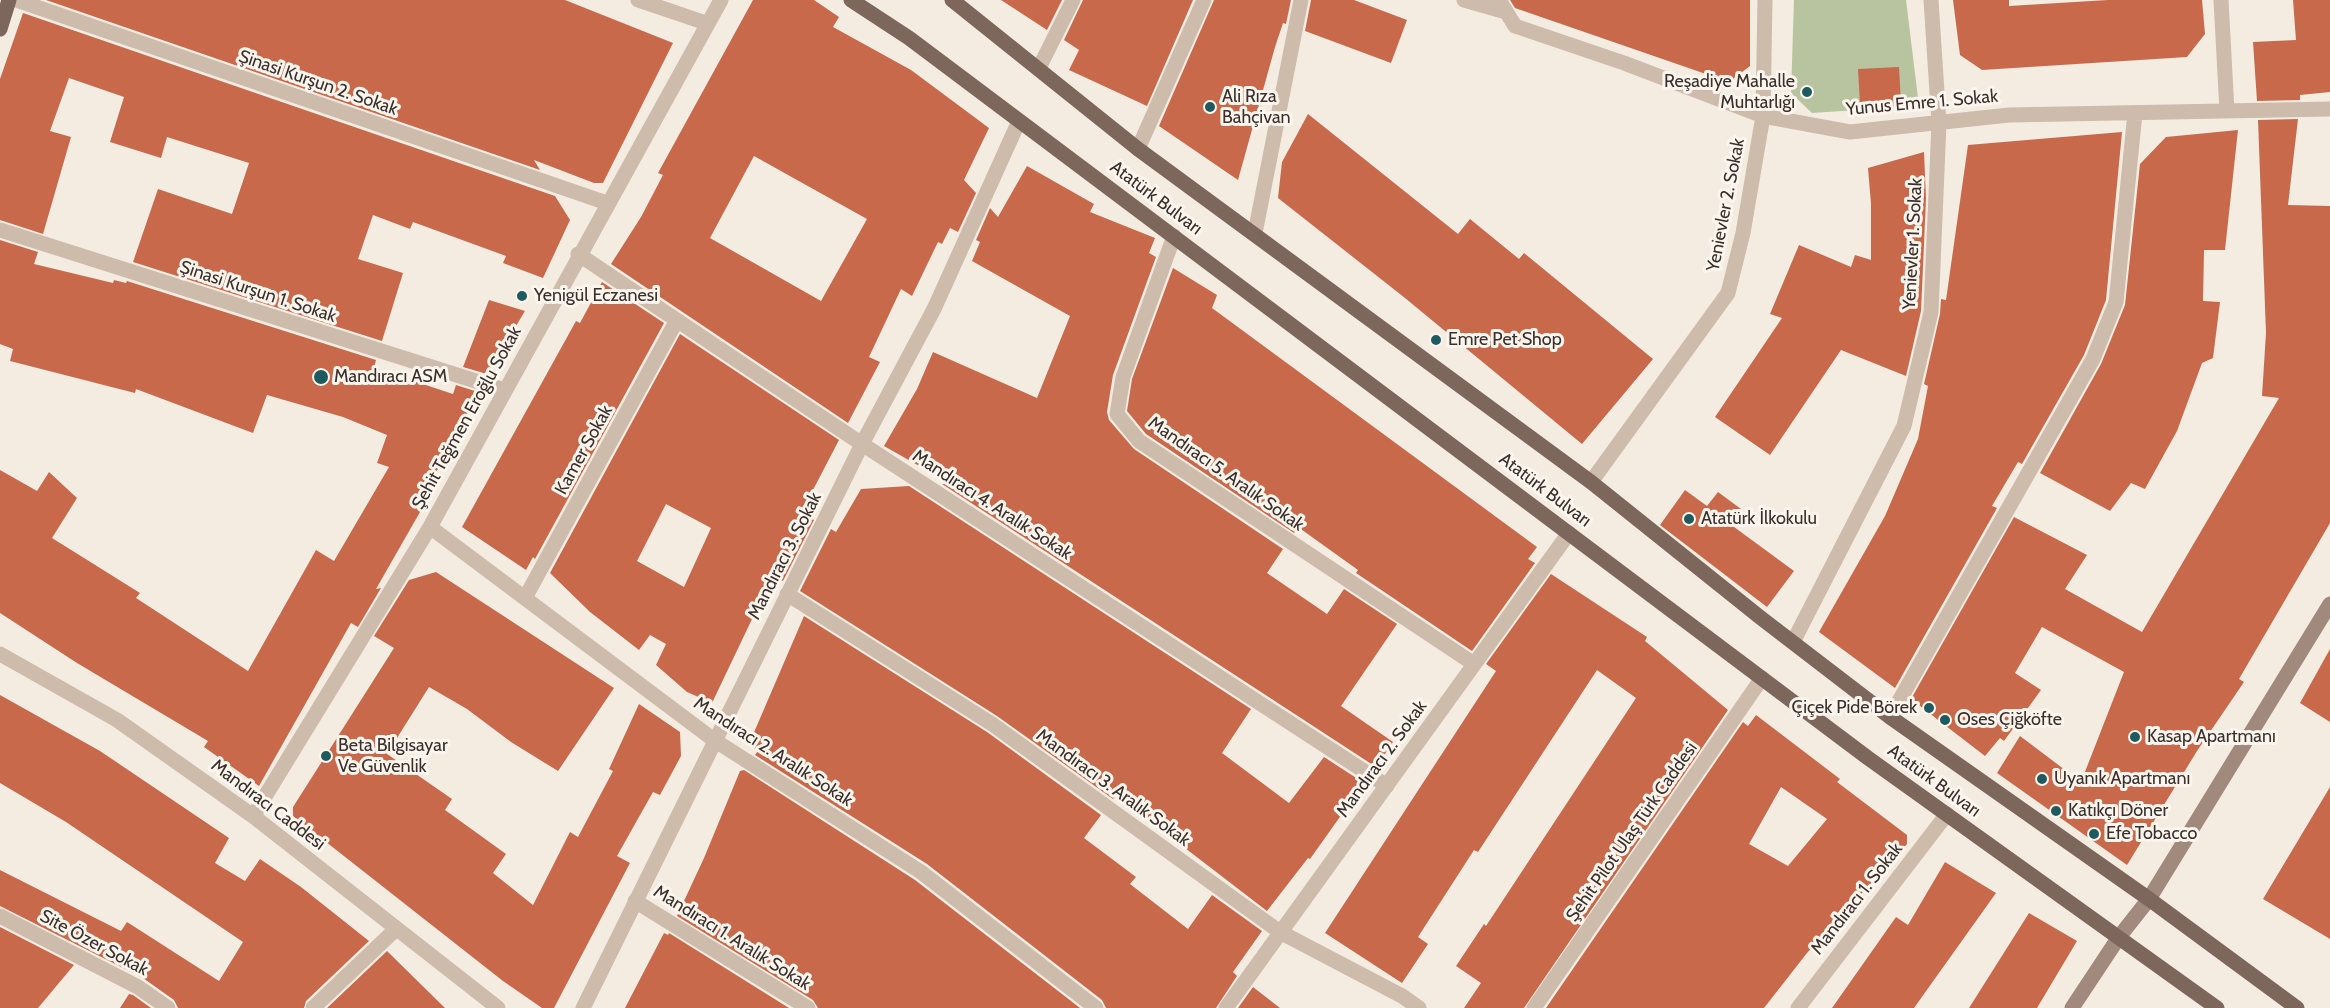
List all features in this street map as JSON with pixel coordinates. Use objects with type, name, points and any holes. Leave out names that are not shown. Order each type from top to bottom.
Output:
[{"type":"main road","points":[[0,29],[9,0]]},
{"type":"main road","name":"Atatürk Bulvarı","points":[[851,0],[909,38],[1762,678],[2217,1008]]},
{"type":"main road","name":"Atatürk Bulvarı","points":[[952,0],[1138,149],[1591,482],[1890,717],[2150,899],[2296,1008]]},
{"type":"street","name":"Şinasi Kurşun 2. Sokak","points":[[16,0],[607,203]]},
{"type":"street","points":[[638,0],[706,23]]},
{"type":"street","name":"Şehit Teğmen Eroğlu Sokak","points":[[253,816],[430,527],[578,254],[721,0]]},
{"type":"street","points":[[1039,68],[1073,0]]},
{"type":"street","points":[[1138,149],[1204,0]]},
{"type":"street","points":[[1255,233],[1301,0]]},
{"type":"street","points":[[1464,0],[1503,6]]},
{"type":"street","name":"Yenievler 2. Sokak","points":[[1591,482],[1728,293],[1743,233],[1763,116],[1765,0]]},
{"type":"street","name":"Yenievler 1. Sokak","points":[[1793,642],[1904,426],[1931,312],[1939,123],[1931,0]]},
{"type":"street","points":[[2221,0],[2226,111]]},
{"type":"street","name":"Yunus Emre 1. Sokak","points":[[1503,6],[1515,27],[1624,63],[1763,116],[1850,132],[2009,115],[2330,109]]},
{"type":"street","points":[[1890,717],[2093,359],[2116,302],[2135,113]]},
{"type":"street","name":"Mandıracı 3. Sokak","points":[[583,1008],[862,444],[934,309],[1019,121]]},
{"type":"street","name":"Şinasi Kurşun 1. Sokak","points":[[0,230],[504,390]]},
{"type":"street","name":"Mandıracı 5. Aralık Sokak","points":[[1174,236],[1123,377],[1117,414],[1139,441],[1474,664]]},
{"type":"street","name":"Mandıracı 4. Aralık Sokak","points":[[578,254],[862,444],[1387,786]]},
{"type":"street","name":"Kamer Sokak","points":[[525,598],[677,320]]},
{"type":"street","name":"Mandıracı 2. Aralık Sokak","points":[[430,527],[714,740],[921,872],[1096,1008]]},
{"type":"street","name":"Mandıracı 2. Sokak","points":[[1226,1008],[1569,533]]},
{"type":"street","name":"Mandıracı 3. Aralık Sokak","points":[[787,594],[992,724],[1280,932],[1402,996],[1419,1008]]},
{"type":"street","points":[[2072,1008],[2119,937],[2150,899],[2330,604]]},
{"type":"street","name":"Mandıracı Caddesi","points":[[0,654],[117,720],[253,816],[395,930],[498,1008]]},
{"type":"street","name":"Şehit Pilot Ulaş Türk Caddesi","points":[[1534,1008],[1762,678]]},
{"type":"street","name":"Mandıracı 1. Sokak","points":[[1798,1008],[1947,814]]},
{"type":"street","name":"Mandıracı 1. Aralık Sokak","points":[[635,901],[808,1008]]},
{"type":"street","name":"Site Özer Sokak","points":[[0,916],[138,987],[168,1008]]},
{"type":"street","points":[[313,1008],[395,930]]},
{"type":"green space","points":[[1794,0],[1906,0],[1918,98],[1903,107],[1812,113],[1791,93]]},
{"type":"building","points":[[46,0],[565,0],[673,43],[603,183],[594,183],[534,160],[540,170]]},
{"type":"building","points":[[753,0],[814,0],[839,17],[833,27],[911,70],[989,128],[964,180],[976,193],[958,232],[950,228],[942,244],[938,242],[912,296],[901,289],[869,357],[880,362],[848,423],[611,264],[641,217],[663,175],[658,173]],"holes":[[[754,156],[867,219],[821,301],[710,238]]]},
{"type":"building","points":[[1001,0],[1062,0],[1047,30]]},
{"type":"building","points":[[1083,0],[1193,0],[1147,106],[1069,70],[1079,50],[1064,40]]},
{"type":"building","points":[[1214,0],[1291,0],[1286,24],[1283,23],[1275,47],[1238,180],[1159,126]]},
{"type":"building","points":[[1311,0],[1354,0],[1407,20],[1391,63],[1305,31]]},
{"type":"building","points":[[1510,0],[1750,0],[1750,66],[1729,82],[1515,8]]},
{"type":"building","points":[[1953,0],[2009,0],[2009,6],[2108,0],[2202,0],[2205,34],[2187,57],[1982,70],[1960,55]]},
{"type":"building","points":[[2293,0],[2330,0],[2330,92],[2300,95],[2300,100],[2257,101],[2253,42],[2296,40]]},
{"type":"building","points":[[23,13],[555,196],[570,220],[543,278],[503,263],[506,256],[413,222],[410,229],[373,215],[358,259],[403,273],[382,341],[133,262],[158,189],[232,214],[249,163],[167,137],[161,158],[110,142],[124,97],[69,78],[50,131],[71,137],[43,234],[0,220],[0,79]]},
{"type":"building","points":[[1899,67],[1901,103],[1860,105],[1858,69]]},
{"type":"building","points":[[1308,114],[1458,234],[1470,219],[1519,259],[1524,253],[1653,359],[1582,444],[1405,298],[1278,198],[1282,162]]},
{"type":"building","points":[[2298,119],[2288,205],[2330,206],[2330,523],[2239,679],[2244,682],[2197,751],[2127,865],[1997,773],[2020,736],[2081,782],[2124,672],[2042,627],[2015,673],[2041,690],[2004,741],[2000,738],[1985,756],[1911,699],[2014,517],[2087,555],[2065,589],[2142,632],[2279,398],[2262,396],[2266,333],[2258,120]]},
{"type":"building","points":[[2238,130],[2225,250],[2204,250],[2203,301],[2220,302],[2213,358],[2202,363],[2177,431],[2145,489],[2131,483],[2110,511],[2040,473],[2101,364],[2125,305],[2140,164],[2166,137]]},
{"type":"building","points":[[2122,132],[2106,300],[2084,355],[2022,464],[2018,462],[1992,506],[1997,508],[1895,688],[1819,632],[1885,516],[1918,439],[1928,386],[1924,384],[1940,314],[1941,299],[1946,300],[1968,145]]},
{"type":"building","points":[[1924,152],[1926,199],[1921,311],[1906,376],[1841,350],[1770,455],[1715,417],[1782,318],[1770,314],[1799,245],[1851,267],[1855,255],[1871,260],[1871,204],[1868,168]]},
{"type":"building","points":[[1027,166],[1094,204],[1090,212],[1155,238],[1149,253],[1156,257],[1113,375],[1107,412],[1109,420],[1134,449],[1283,549],[1267,573],[1327,614],[1344,589],[1397,624],[1341,706],[1393,742],[1376,767],[942,484],[951,484],[884,446],[917,389],[933,352],[1037,398],[1070,316],[972,261],[980,242],[976,240],[990,208],[998,217]]},
{"type":"building","points":[[0,240],[38,252],[34,264],[113,283],[114,280],[126,283],[127,281],[376,360],[374,368],[453,394],[456,385],[478,392],[420,503],[424,505],[376,589],[381,588],[358,627],[351,623],[259,786],[204,747],[208,741],[77,663],[0,613],[0,470],[37,491],[49,472],[77,498],[52,538],[140,593],[136,598],[248,671],[316,550],[334,561],[389,467],[377,463],[387,435],[343,417],[267,395],[253,433],[136,389],[135,393],[10,361],[13,349],[0,344]]},
{"type":"building","points":[[1173,268],[1217,295],[1212,308],[1537,547],[1528,559],[1535,563],[1472,651],[1356,573],[1358,570],[1298,527],[1294,533],[1146,434],[1127,411],[1132,379]]},
{"type":"building","points":[[602,282],[664,323],[535,559],[533,557],[526,570],[462,527],[576,321],[580,323]]},
{"type":"building","points":[[489,300],[525,311],[487,374],[463,367]]},
{"type":"building","points":[[680,334],[839,440],[801,513],[814,520],[783,581],[773,575],[712,703],[687,692],[656,665],[666,644],[650,635],[639,650],[590,612],[550,573]],"holes":[[[666,504],[711,528],[684,587],[637,561]]]},
{"type":"building","points":[[909,486],[1251,709],[1222,753],[1289,803],[1324,757],[1364,783],[1310,859],[1308,858],[1267,911],[1116,795],[1113,799],[997,716],[800,591],[831,529],[836,532],[861,489]]},
{"type":"building","points":[[1685,490],[1707,506],[1718,492],[1741,509],[1730,524],[1794,571],[1767,607],[1660,525]]},
{"type":"building","points":[[436,572],[614,688],[558,771],[511,742],[467,709],[429,687],[387,754],[452,799],[445,810],[506,854],[493,873],[533,905],[570,832],[578,837],[613,771],[609,769],[639,704],[680,732],[681,756],[660,795],[653,792],[617,856],[630,863],[554,1008],[542,1008],[503,981],[293,816],[293,807],[394,648],[374,636],[409,580]]},
{"type":"building","points":[[1551,574],[1647,637],[1645,641],[1728,710],[1524,1008],[1464,1008],[1481,983],[1456,966],[1484,924],[1486,926],[1636,698],[1597,670],[1478,852],[1474,850],[1418,937],[1428,944],[1402,983],[1325,933],[1496,671],[1486,664]]},
{"type":"building","points":[[804,616],[987,732],[1101,815],[1084,838],[1136,877],[1130,884],[1188,929],[1212,895],[1262,931],[1233,972],[1237,976],[1216,1008],[1106,1008],[1102,1000],[927,864],[755,755],[758,751],[749,744]]},
{"type":"building","points":[[2330,649],[2330,722],[2300,703]]},
{"type":"building","points":[[0,695],[100,751],[229,838],[215,863],[245,881],[260,859],[301,887],[369,941],[306,1001],[304,1008],[178,1008],[174,1000],[143,978],[0,906],[0,870],[121,931],[127,922],[219,981],[243,942],[66,822],[0,783]]},
{"type":"building","points":[[1756,715],[1840,779],[1837,782],[1907,835],[1907,844],[1807,953],[1764,1008],[1546,1008],[1743,722],[1748,726]],"holes":[[[1781,787],[1827,819],[1788,866],[1749,844]]]},
{"type":"building","points":[[744,770],[915,880],[1080,1008],[818,1008],[813,1000],[677,916],[740,771]]},
{"type":"building","points":[[2330,787],[2330,939],[2263,899]]},
{"type":"building","points":[[1945,862],[1996,893],[1914,1008],[1832,1008],[1896,917],[1908,925]]},
{"type":"building","points":[[2029,913],[2077,941],[2037,1008],[1969,1008]]},
{"type":"building","points":[[0,927],[74,965],[38,1008],[0,1008]]},
{"type":"building","points":[[664,933],[668,935],[669,933],[789,1008],[625,1008]]},
{"type":"building","points":[[387,951],[445,1008],[327,1008]]},
{"type":"building","points":[[1253,987],[1280,1008],[1238,1008]]},
{"type":"building","points":[[129,994],[133,995],[151,1008],[120,1008]]},
{"type":"place","name":"Reşadiye Mahalle Muhtarlığı","points":[[1807,92]]},
{"type":"place","name":"Ali Rıza Bahçivan","points":[[1210,107]]},
{"type":"place","name":"Yenigül Eczanesi","points":[[522,296]]},
{"type":"place","name":"Emre Pet Shop","points":[[1436,340]]},
{"type":"place","name":"Mandıracı ASM","points":[[321,377]]},
{"type":"place","name":"Atatürk İlkokulu","points":[[1689,519]]},
{"type":"place","name":"Çiçek Pide Börek","points":[[1929,708]]},
{"type":"place","name":"Oses Çiğköfte","points":[[1945,720]]},
{"type":"place","name":"Kasap Apartmanı","points":[[2135,737]]},
{"type":"place","name":"Beta Bilgisayar Ve Güvenlik","points":[[326,756]]},
{"type":"place","name":"Uyanık Apartmanı","points":[[2042,779]]},
{"type":"place","name":"Katıkçı Döner","points":[[2056,811]]},
{"type":"place","name":"Efe Tobacco","points":[[2094,834]]}]
